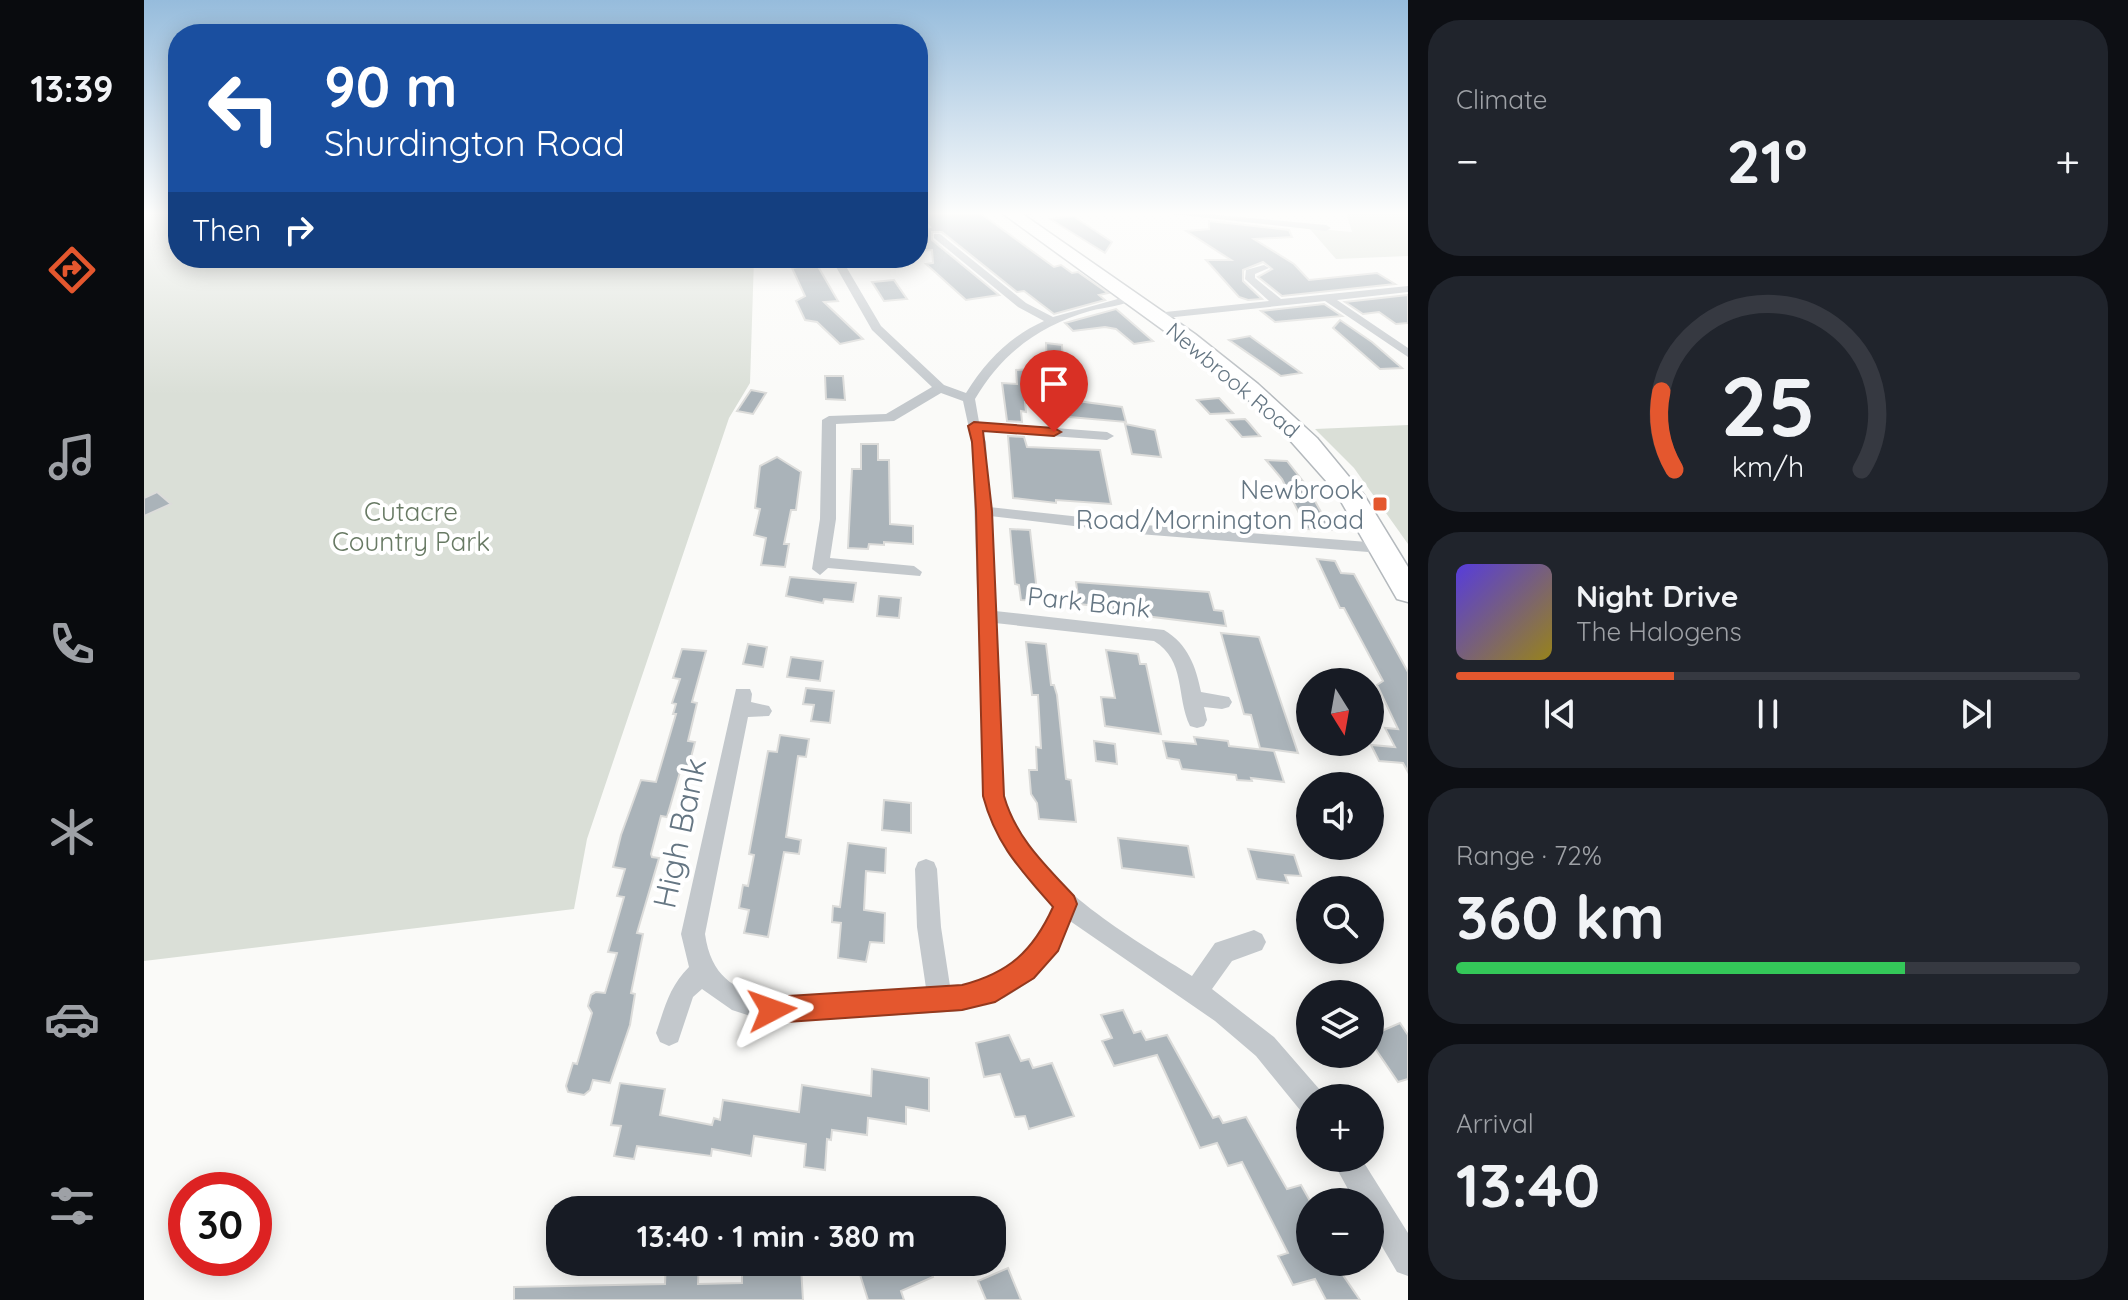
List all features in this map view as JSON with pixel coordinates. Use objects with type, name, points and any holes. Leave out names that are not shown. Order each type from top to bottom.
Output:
[{"type":"highway","name":"Newbrook Road","points":[[1099,274],[1240,380],[1288,423],[1335,474],[1408,592]]},
{"type":"street","points":[[845,274],[876,328],[940,388],[969,399]]},
{"type":"street","points":[[983,274],[1022,305],[1051,320]]},
{"type":"street","points":[[1250,274],[1250,279],[1277,302]]},
{"type":"street","points":[[1156,316],[1408,289]]},
{"type":"street","points":[[1326,297],[1408,353]]},
{"type":"street","points":[[1132,298],[1051,320],[1013,342],[987,369],[969,399],[979,442],[984,511],[986,616],[997,808],[1014,847],[1066,904],[1258,1040],[1296,1084]]},
{"type":"street","points":[[906,576],[820,566],[828,519],[829,420],[889,418],[940,388]]},
{"type":"street","points":[[974,426],[1107,436]]},
{"type":"street","points":[[984,511],[1090,523]]},
{"type":"street","points":[[1145,530],[1381,548]]},
{"type":"street","name":"Park Bank","points":[[986,616],[1158,635],[1168,639],[1180,652],[1197,720]]},
{"type":"street","points":[[1192,698],[1222,702]]},
{"type":"street","name":"High Bank","points":[[702,971],[694,955],[693,934],[748,705]]},
{"type":"street","points":[[926,869],[929,927],[940,999]]},
{"type":"street","points":[[669,1033],[683,990],[702,971],[705,978],[747,1005],[772,1010],[940,999],[995,989],[1025,970],[1049,943],[1066,904]]},
{"type":"street","points":[[1195,993],[1224,951],[1254,942]]},
{"type":"street","points":[[1354,1172],[1408,1261]]},
{"type":"green space","name":"Cutacre Country Park","points":[[144,274],[753,274],[750,383],[729,418],[587,839],[574,909],[144,961]]},
{"type":"green space","points":[[1408,425],[1408,544],[1354,468],[1315,429]]},
{"type":"building","points":[[795,274],[822,274],[838,301],[824,302],[863,339],[840,344],[817,322],[805,320],[796,301],[805,296]]},
{"type":"building","points":[[937,274],[973,274],[999,295],[966,300]]},
{"type":"building","points":[[994,274],[1080,274],[1108,293],[1099,295],[1105,300],[1054,314],[1024,291],[1017,292]]},
{"type":"building","points":[[1218,274],[1243,274],[1243,281],[1262,299],[1239,297]]},
{"type":"building","points":[[1264,274],[1303,274],[1309,280],[1378,274],[1395,284],[1282,296],[1258,277]]},
{"type":"building","points":[[894,280],[907,299],[884,301],[872,282]]},
{"type":"building","points":[[1408,295],[1408,323],[1396,324],[1379,312],[1363,314],[1345,302]]},
{"type":"building","points":[[1324,304],[1342,316],[1275,322],[1261,311]]},
{"type":"building","points":[[1116,309],[1153,341],[1134,344],[1116,329],[1105,327],[1073,331],[1065,323]]},
{"type":"building","points":[[1340,320],[1402,368],[1380,369],[1333,328]]},
{"type":"building","points":[[1250,336],[1301,373],[1281,376],[1229,340]]},
{"type":"building","points":[[1046,343],[1062,345],[1063,366],[1047,364]]},
{"type":"building","points":[[1016,370],[1050,370],[1055,398],[1122,407],[1126,422],[1069,417],[1055,414],[1054,404],[1025,402],[1026,412],[1021,411],[1022,422],[1007,421],[1002,383],[1017,384]]},
{"type":"building","points":[[825,376],[843,376],[845,400],[826,399]]},
{"type":"building","points":[[751,390],[766,393],[753,414],[737,411]]},
{"type":"building","points":[[1219,398],[1233,413],[1210,414],[1197,400]]},
{"type":"building","points":[[1245,419],[1260,436],[1242,437],[1227,420]]},
{"type":"building","points":[[1125,424],[1155,430],[1161,457],[1132,454]]},
{"type":"building","points":[[1008,436],[1024,437],[1027,447],[1100,450],[1111,504],[1013,498]]},
{"type":"building","points":[[861,444],[878,444],[878,460],[889,460],[890,524],[913,526],[913,544],[884,542],[884,545],[869,544],[868,549],[848,548],[852,469],[861,469]]},
{"type":"building","points":[[777,457],[801,472],[796,510],[791,510],[784,544],[789,544],[785,567],[761,565],[766,538],[754,535],[760,509],[755,508],[760,466]]},
{"type":"building","points":[[1266,460],[1287,461],[1306,485],[1331,530],[1307,529],[1282,479]]},
{"type":"building","points":[[157,492],[171,504],[144,516],[144,498]]},
{"type":"building","points":[[1010,529],[1030,530],[1038,601],[1021,600],[1019,585],[1015,584]]},
{"type":"building","points":[[1317,559],[1335,561],[1341,573],[1354,574],[1408,672],[1408,772],[1403,763],[1379,761],[1376,756],[1384,756],[1384,746],[1395,747],[1385,728],[1398,729],[1384,700],[1384,668],[1376,668],[1344,608],[1340,608]]},
{"type":"building","points":[[790,577],[856,583],[853,602],[824,599],[823,603],[786,596]]},
{"type":"building","points":[[1076,582],[1209,592],[1214,610],[1223,611],[1226,626],[1097,610],[1096,606],[1079,604]]},
{"type":"building","points":[[879,596],[901,598],[899,618],[877,616]]},
{"type":"building","points":[[1221,633],[1259,637],[1296,753],[1260,748],[1251,715],[1244,714]]},
{"type":"building","points":[[1026,642],[1046,644],[1051,685],[1054,685],[1057,695],[1066,779],[1071,780],[1076,822],[1039,819],[1037,803],[1031,794],[1029,770],[1037,770],[1036,747],[1041,748],[1038,695],[1032,695]]},
{"type":"building","points":[[748,644],[767,647],[763,667],[743,664]]},
{"type":"building","points":[[682,649],[706,651],[692,702],[697,703],[688,741],[695,742],[687,773],[680,772],[667,817],[661,816],[651,854],[659,858],[637,933],[643,934],[631,993],[635,994],[630,1025],[610,1083],[593,1080],[590,1090],[584,1095],[568,1092],[566,1086],[573,1063],[577,1064],[592,1013],[588,1006],[591,995],[605,993],[617,953],[608,952],[624,897],[617,896],[625,869],[613,867],[641,780],[656,782],[676,714],[673,714],[676,704],[672,703],[680,679],[673,678]]},
{"type":"building","points":[[1106,650],[1138,654],[1140,664],[1146,664],[1161,734],[1105,726],[1101,697],[1115,698]]},
{"type":"building","points":[[791,657],[823,661],[820,681],[787,677]]},
{"type":"building","points":[[806,688],[834,691],[830,723],[811,721],[814,705],[803,704]]},
{"type":"building","points":[[780,735],[809,739],[806,757],[798,756],[786,837],[801,840],[799,854],[784,852],[768,937],[744,933],[749,910],[739,908],[743,885],[748,886],[754,855],[749,854],[768,751],[777,752]]},
{"type":"building","points":[[1194,737],[1228,741],[1229,746],[1274,751],[1284,782],[1251,778],[1252,781],[1237,780],[1236,775],[1182,769],[1179,760],[1167,758],[1163,741],[1196,744]]},
{"type":"building","points":[[1094,741],[1115,744],[1117,764],[1096,761]]},
{"type":"building","points":[[884,800],[911,803],[911,833],[882,830]]},
{"type":"building","points":[[1118,838],[1188,846],[1194,877],[1122,868]]},
{"type":"building","points":[[848,843],[886,848],[885,873],[866,871],[864,910],[885,913],[884,943],[870,942],[866,962],[838,958],[841,923],[832,922],[833,906],[840,907]]},
{"type":"building","points":[[1248,849],[1294,855],[1301,876],[1285,875],[1288,883],[1257,879]]},
{"type":"building","points":[[1123,1010],[1134,1033],[1141,1031],[1146,1040],[1167,1035],[1213,1118],[1219,1116],[1223,1123],[1246,1117],[1287,1189],[1301,1185],[1303,1188],[1296,1188],[1296,1276],[1344,1276],[1360,1300],[1326,1300],[1315,1279],[1293,1285],[1278,1256],[1288,1253],[1242,1162],[1228,1166],[1217,1143],[1200,1148],[1157,1055],[1114,1066],[1102,1041],[1112,1038],[1101,1015]]},
{"type":"building","points":[[1400,1023],[1408,1035],[1408,1079],[1398,1082],[1384,1062],[1384,1030]]},
{"type":"building","points":[[1009,1035],[1021,1061],[1029,1059],[1033,1068],[1052,1063],[1074,1116],[1029,1129],[1025,1116],[1015,1117],[1000,1074],[984,1077],[976,1043]]},
{"type":"building","points":[[872,1069],[929,1078],[929,1111],[906,1107],[906,1124],[868,1118],[867,1135],[832,1130],[831,1140],[827,1139],[825,1170],[804,1167],[806,1144],[754,1136],[751,1156],[712,1149],[711,1156],[637,1146],[634,1159],[614,1156],[621,1126],[611,1125],[620,1083],[665,1089],[660,1115],[712,1125],[714,1118],[720,1120],[723,1100],[799,1112],[802,1085],[871,1096]]},
{"type":"building","points":[[1006,1269],[1021,1300],[986,1300],[978,1281],[990,1276],[1006,1276]]},
{"type":"building","points":[[665,1276],[698,1276],[698,1284],[742,1283],[742,1276],[802,1276],[803,1300],[514,1300],[514,1287],[665,1284]]},
{"type":"building","points":[[860,1276],[933,1277],[901,1291],[904,1300],[868,1300]]},
{"type":"place","name":"Newbrook Road/Mornington Road","points":[[1380,504]]},
{"type":"route","points":[[772,1010],[962,998],[995,989],[1025,970],[1049,943],[1066,904],[1014,847],[1000,819],[994,796],[984,511],[979,442],[974,426],[1054,432]]}]
